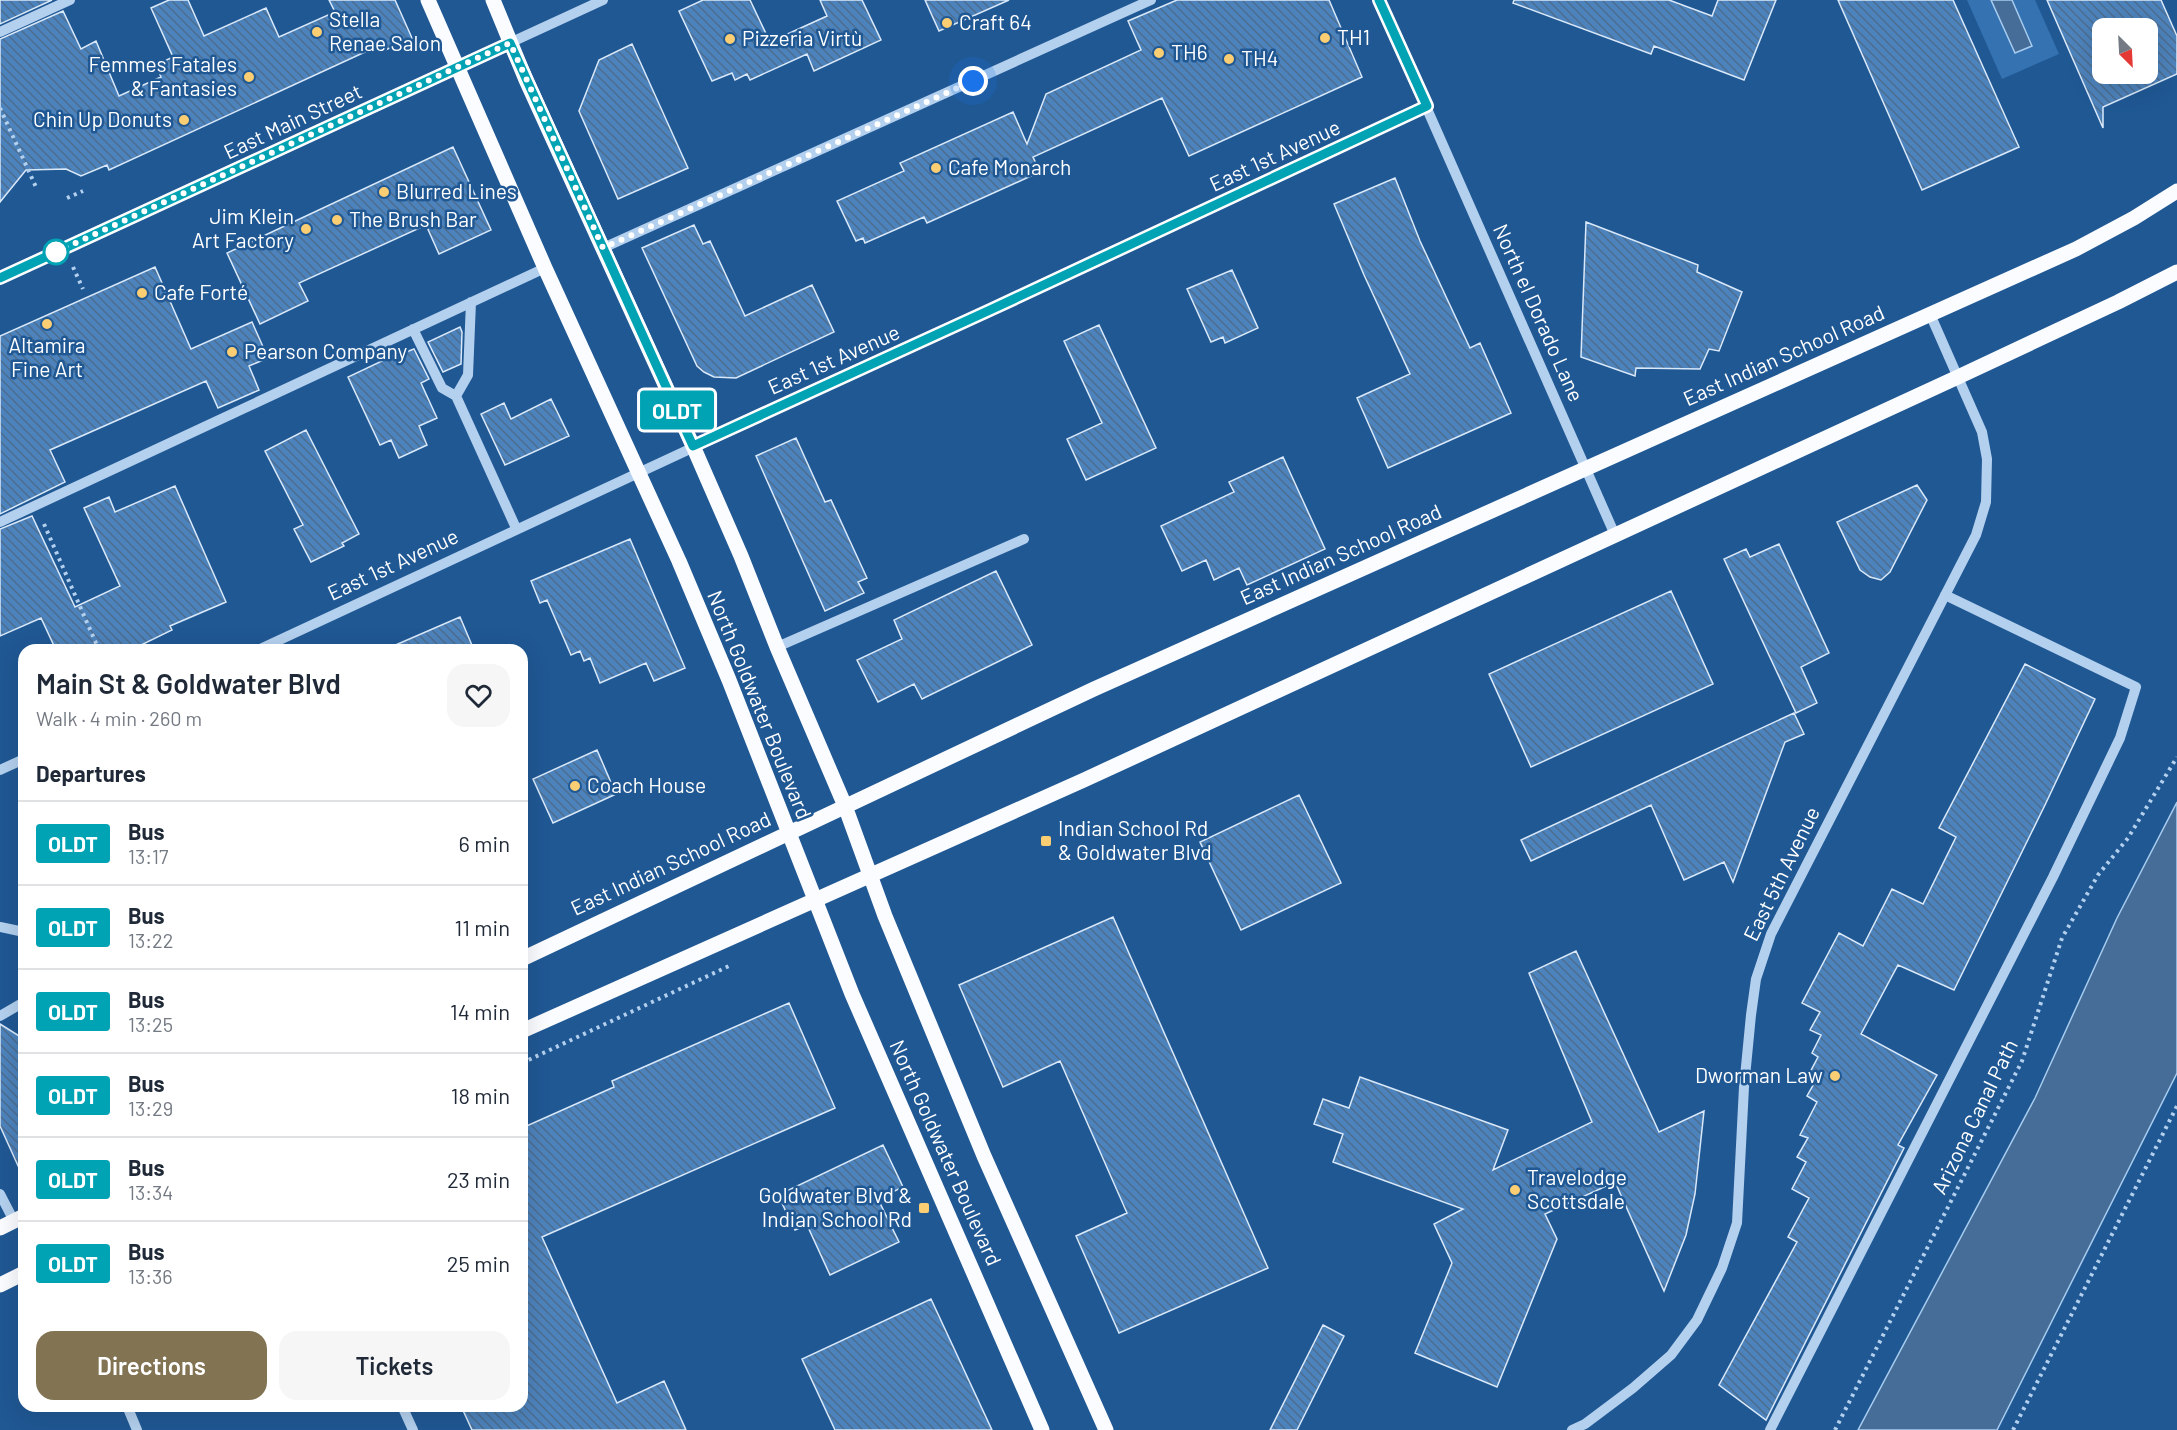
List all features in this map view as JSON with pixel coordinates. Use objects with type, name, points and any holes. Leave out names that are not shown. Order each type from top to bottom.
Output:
[{"type":"main road","name":"North Goldwater Boulevard","points":[[428,0],[545,268],[639,471],[713,642],[852,994],[1042,1430]]},
{"type":"main road","name":"North Goldwater Boulevard","points":[[493,0],[510,43],[741,556],[845,806],[871,877],[984,1156],[1106,1430]]},
{"type":"main road","name":"East Indian School Road","points":[[528,955],[1094,689],[2099,237],[2177,191]]},
{"type":"main road","points":[[528,1029],[871,877],[1958,377],[2177,272]]},
{"type":"main road","points":[[0,1285],[18,1276]]},
{"type":"street","points":[[0,32],[70,0]]},
{"type":"street","name":"East Main Street","points":[[0,278],[603,0]]},
{"type":"street","points":[[603,248],[1151,0]]},
{"type":"street","name":"North el Dorado Lane","points":[[1379,0],[1615,535]]},
{"type":"street","name":"East 1st Avenue","points":[[271,644],[1427,106]]},
{"type":"street","points":[[0,522],[545,268]]},
{"type":"street","points":[[456,396],[468,375],[471,302]]},
{"type":"street","name":"East 5th Avenue","points":[[1572,1430],[1585,1424],[1633,1388],[1671,1355],[1697,1320],[1722,1268],[1737,1223],[1744,1087],[1756,979],[1767,945],[1976,535],[1986,502],[1987,459],[1982,432],[1930,314]]},
{"type":"street","points":[[413,329],[442,387],[456,396],[516,528]]},
{"type":"street","points":[[777,647],[1024,539]]},
{"type":"street","points":[[1770,1430],[2053,877],[2120,738],[2136,687],[1945,595]]},
{"type":"street","points":[[0,770],[18,762]]},
{"type":"street","points":[[0,927],[18,931]]},
{"type":"street","points":[[0,1016],[18,1006]]},
{"type":"street","points":[[0,1194],[13,1222]]},
{"type":"street","points":[[130,1412],[137,1430]]},
{"type":"street","points":[[405,1412],[413,1430]]},
{"type":"path","points":[[0,108],[36,187]]},
{"type":"path","points":[[67,198],[83,191]]},
{"type":"path","points":[[73,267],[83,289]]},
{"type":"path","points":[[36,505],[96,644]]},
{"type":"path","name":"Arizona Canal Path","points":[[1835,1430],[2022,1061],[2062,938],[2098,875],[2128,838],[2177,757]]},
{"type":"path","points":[[528,1060],[730,966]]},
{"type":"path","points":[[2013,1430],[2177,1106]]},
{"type":"shaded area","points":[[1967,0],[2035,0],[2059,54],[2002,79]]},
{"type":"shaded area","points":[[1991,0],[2012,0],[2032,46],[2015,53]]},
{"type":"shaded area","points":[[2177,802],[2177,1073],[1997,1430],[1858,1430],[2035,1098],[2117,918]]},
{"type":"building","points":[[0,0],[52,0],[0,24]]},
{"type":"building","points":[[169,0],[188,0],[204,36],[266,8],[279,37],[335,12],[329,0],[395,0],[412,38],[381,52],[378,46],[109,170],[107,165],[81,176],[66,169],[26,170],[0,202],[0,39],[63,11],[81,49],[96,41],[119,96],[161,77],[156,65],[173,57],[151,8]]},
{"type":"building","points":[[703,0],[750,0],[770,42],[827,16],[820,0],[862,0],[881,40],[814,71],[807,54],[750,80],[747,74],[735,80],[732,73],[712,81],[679,11]]},
{"type":"building","name":"Craft 64","points":[[925,0],[1009,0],[939,31]]},
{"type":"building","points":[[1177,0],[1329,0],[1362,77],[1189,156],[1162,98],[1033,157],[1040,172],[927,223],[924,217],[865,243],[863,238],[856,241],[837,201],[904,171],[900,163],[1013,112],[1027,144],[1046,94],[1141,50],[1128,21]]},
{"type":"building","points":[[1514,0],[1669,0],[1712,16],[1718,0],[1776,0],[1744,80],[1654,46],[1651,54],[1513,3]]},
{"type":"building","points":[[1838,0],[1953,0],[2019,147],[1922,190]]},
{"type":"building","points":[[2047,0],[2161,0],[2177,36],[2177,74],[2158,82],[2158,18],[2092,18],[2092,84],[2155,84],[2103,107],[2103,128]]},
{"type":"building","points":[[632,44],[688,168],[618,199],[579,111],[599,60]]},
{"type":"building","points":[[453,147],[491,230],[439,254],[426,225],[299,283],[308,301],[260,324],[227,253]]},
{"type":"building","points":[[1395,178],[1420,241],[1470,348],[1480,343],[1511,413],[1388,468],[1357,398],[1410,374],[1334,204]]},
{"type":"building","points":[[1586,222],[1698,265],[1697,272],[1742,292],[1719,351],[1709,349],[1700,369],[1636,368],[1635,376],[1581,357]]},
{"type":"building","points":[[694,225],[703,244],[710,241],[745,316],[812,285],[834,332],[736,378],[714,377],[704,372],[697,366],[642,248]]},
{"type":"building","points":[[155,267],[191,349],[252,322],[268,358],[249,366],[259,390],[218,408],[206,381],[50,450],[65,482],[0,514],[0,336]]},
{"type":"building","points":[[1232,270],[1258,328],[1225,343],[1223,337],[1211,342],[1187,289]]},
{"type":"building","points":[[1099,325],[1156,448],[1086,480],[1067,439],[1102,423],[1064,341]]},
{"type":"building","points":[[460,327],[462,332],[461,364],[443,372],[428,342]]},
{"type":"building","points":[[414,349],[429,379],[421,383],[437,418],[419,426],[427,445],[399,458],[391,440],[380,445],[348,377],[405,350],[406,352]]},
{"type":"building","points":[[551,399],[569,436],[505,465],[481,414],[504,403],[511,419]]},
{"type":"building","points":[[306,430],[359,534],[342,543],[344,546],[311,562],[294,529],[303,525],[265,451]]},
{"type":"building","points":[[796,438],[825,502],[831,500],[867,578],[858,582],[864,593],[825,611],[756,456]]},
{"type":"building","points":[[1283,457],[1325,549],[1247,585],[1239,568],[1214,580],[1206,560],[1182,571],[1161,526],[1234,492],[1229,482]]},
{"type":"building","points":[[1917,485],[1927,500],[1890,572],[1881,580],[1870,577],[1860,570],[1837,522]]},
{"type":"building","points":[[175,486],[226,602],[170,626],[172,630],[143,644],[53,644],[41,618],[0,636],[0,529],[32,516],[75,607],[120,586],[84,508],[109,497],[115,512]]},
{"type":"building","points":[[630,539],[685,668],[654,681],[646,663],[600,683],[590,658],[584,661],[580,651],[571,655],[547,600],[540,603],[531,581]]},
{"type":"building","points":[[1779,544],[1829,653],[1801,667],[1817,703],[1796,713],[1724,559],[1746,549],[1750,557]]},
{"type":"building","points":[[996,571],[1032,645],[922,699],[914,684],[878,702],[857,660],[902,639],[894,620]]},
{"type":"building","points":[[1671,591],[1713,684],[1531,767],[1489,674]]},
{"type":"building","points":[[460,617],[471,644],[398,644]]},
{"type":"building","points":[[2025,664],[2095,699],[1954,990],[1898,965],[1861,1034],[1937,1075],[1898,1145],[1904,1148],[1766,1420],[1719,1385],[1797,1242],[1788,1237],[1809,1198],[1792,1189],[1806,1162],[1797,1157],[1808,1138],[1800,1135],[1817,1102],[1807,1096],[1816,1080],[1808,1076],[1818,1057],[1812,1053],[1821,1035],[1810,1030],[1820,1012],[1802,1003],[1839,933],[1863,946],[1892,889],[1923,904],[1956,837],[1939,828]]},
{"type":"building","points":[[1794,713],[1804,734],[1785,742],[1733,882],[1724,862],[1684,880],[1651,805],[1531,861],[1521,840]]},
{"type":"building","name":"Coach House","points":[[597,750],[616,794],[553,823],[533,779]]},
{"type":"building","points":[[1299,795],[1341,883],[1241,930],[1200,842]]},
{"type":"building","points":[[1113,917],[1268,1268],[1119,1333],[1076,1236],[1127,1213],[1060,1061],[1003,1087],[959,985]]},
{"type":"building","points":[[1576,951],[1659,1132],[1704,1111],[1695,1194],[1686,1235],[1664,1291],[1615,1182],[1545,1214],[1557,1239],[1497,1387],[1415,1353],[1452,1263],[1434,1224],[1463,1209],[1333,1162],[1343,1134],[1314,1124],[1323,1099],[1349,1108],[1360,1077],[1508,1130],[1493,1170],[1592,1122],[1529,973]]},
{"type":"building","points":[[789,1003],[835,1108],[542,1237],[617,1403],[664,1381],[686,1430],[472,1430],[464,1412],[528,1412],[528,1125],[614,1087],[612,1081]]},
{"type":"building","points":[[0,1024],[18,1035],[18,1166],[0,1126]]},
{"type":"building","points":[[883,1145],[903,1187],[878,1199],[899,1242],[830,1275],[807,1225],[795,1230],[778,1195]]},
{"type":"building","points":[[931,1299],[992,1430],[835,1430],[802,1359]]},
{"type":"building","points":[[1323,1325],[1344,1336],[1297,1430],[1270,1430]]},
{"type":"bus line","name":"OLDT","points":[[0,278],[510,43],[693,446],[1427,106],[1379,0]]},
{"type":"place","name":"Craft 64","points":[[947,23]]},
{"type":"place","name":"Stella Renae Salon","points":[[317,32]]},
{"type":"place","name":"TH1","points":[[1325,38]]},
{"type":"place","name":"Pizzeria Virtù","points":[[730,39]]},
{"type":"place","name":"TH6","points":[[1159,53]]},
{"type":"place","name":"TH4","points":[[1229,59]]},
{"type":"place","name":"Femmes Fatales & Fantasies","points":[[249,77]]},
{"type":"place","name":"Chin Up Donuts","points":[[184,120]]},
{"type":"place","name":"Cafe Monarch","points":[[936,168]]},
{"type":"place","name":"Blurred Lines","points":[[384,192]]},
{"type":"place","name":"The Brush Bar","points":[[337,220]]},
{"type":"place","name":"Jim Klein Art Factory","points":[[306,229]]},
{"type":"place","name":"Cafe Forté","points":[[142,293]]},
{"type":"place","name":"Altamira Fine Art","points":[[47,324]]},
{"type":"place","name":"Pearson Company","points":[[232,352]]},
{"type":"place","name":"Coach House","points":[[575,786]]},
{"type":"place","name":"Indian School Rd & Goldwater Blvd","points":[[1046,841]]},
{"type":"place","name":"Dworman Law","points":[[1835,1076]]},
{"type":"place","name":"Travelodge Scottsdale","points":[[1515,1190]]},
{"type":"place","name":"Goldwater Blvd & Indian School Rd","points":[[924,1208]]},
{"type":"route","points":[[56,252],[510,43],[603,248],[973,81]]}]
